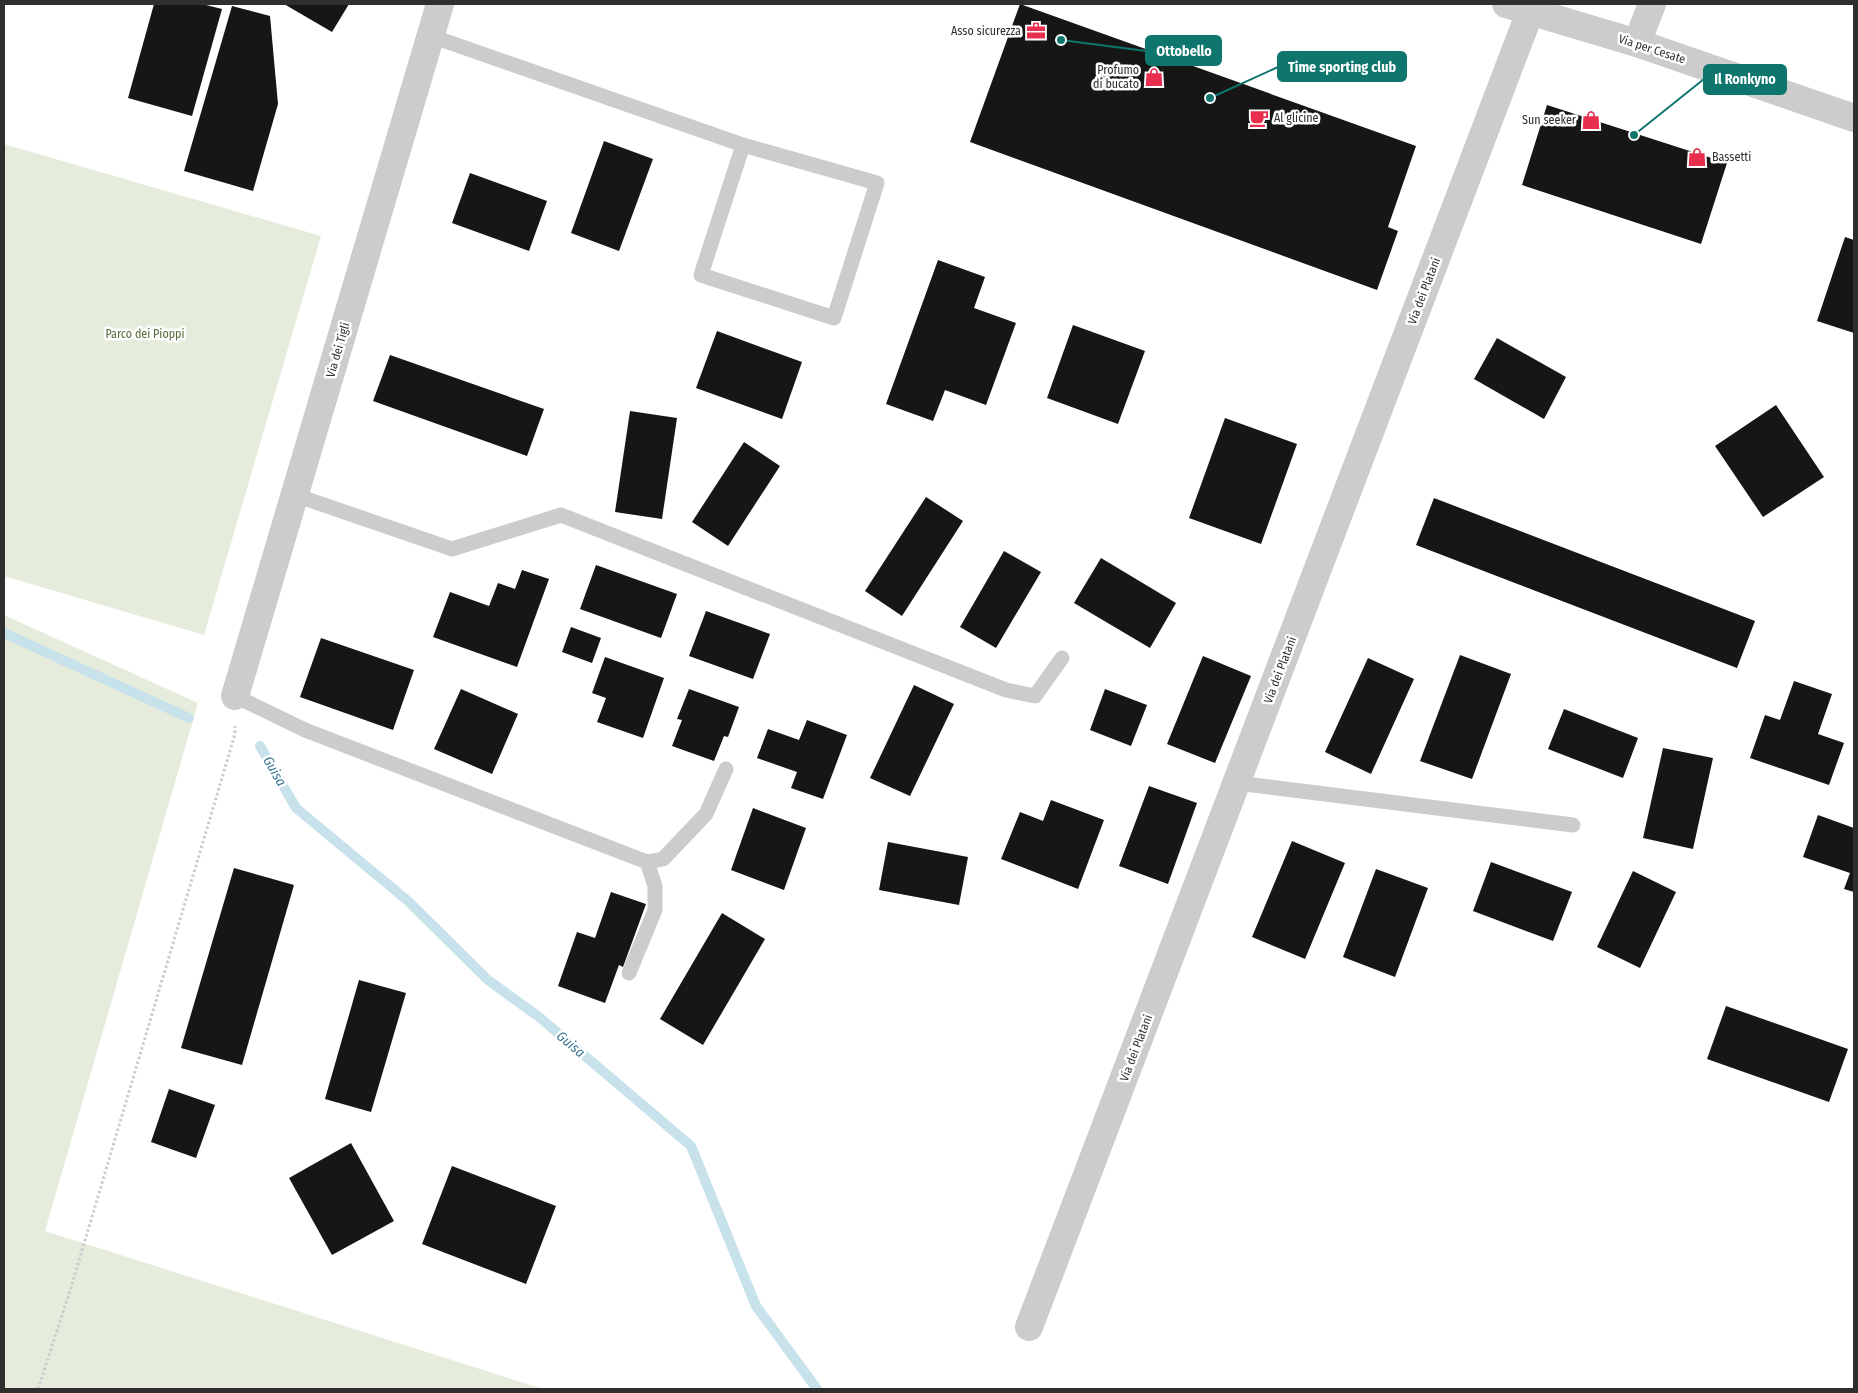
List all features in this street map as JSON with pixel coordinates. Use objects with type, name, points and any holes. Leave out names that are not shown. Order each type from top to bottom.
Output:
[{"type":"street","name":"Via dei Tigli","points":[[235,696],[440,4]]},
{"type":"street","points":[[1637,43],[1652,4]]},
{"type":"street","name":"Via per Cesate","points":[[1518,8],[1637,43],[1854,118]]},
{"type":"street","name":"Via dei Platani","points":[[1028,1327],[1237,783],[1518,8]]},
{"type":"lane","points":[[431,36],[743,144],[877,184],[834,318],[702,275],[743,144]]},
{"type":"lane","points":[[295,495],[452,549],[561,516],[1006,690],[1035,696],[1062,658]]},
{"type":"lane","points":[[235,696],[305,730],[647,862],[663,859],[706,814],[726,769]]},
{"type":"lane","points":[[1237,783],[1573,825]]},
{"type":"lane","points":[[629,973],[655,910],[655,886],[647,862]]},
{"type":"path","points":[[38,1389],[70,1291],[235,734],[235,696]]},
{"type":"green space","name":"Parco dei Pioppi","points":[[4,144],[321,236],[204,635],[4,576]]},
{"type":"green space","points":[[4,615],[198,703],[45,1231],[543,1389],[4,1389]]},
{"type":"building","points":[[154,4],[202,4],[222,9],[192,116],[128,98]]},
{"type":"building","points":[[284,4],[349,4],[332,32]]},
{"type":"building","points":[[1020,4],[1416,146],[1388,227],[1398,231],[1377,290],[970,142]]},
{"type":"building","points":[[232,6],[270,16],[278,104],[253,191],[184,171]]},
{"type":"building","points":[[1547,105],[1727,163],[1701,244],[1522,185]]},
{"type":"building","points":[[604,141],[653,159],[619,251],[571,233]]},
{"type":"building","points":[[470,173],[547,201],[529,251],[452,223]]},
{"type":"building","points":[[1845,237],[1854,240],[1854,333],[1817,321]]},
{"type":"building","points":[[938,260],[985,277],[974,308],[1016,323],[986,405],[945,390],[933,421],[886,404]]},
{"type":"building","points":[[1073,325],[1145,351],[1118,424],[1047,398]]},
{"type":"building","points":[[717,331],[802,362],[782,419],[696,388]]},
{"type":"building","points":[[1497,338],[1566,377],[1544,419],[1474,379]]},
{"type":"building","points":[[390,355],[544,409],[527,456],[373,401]]},
{"type":"building","points":[[1776,405],[1824,477],[1763,517],[1715,446]]},
{"type":"building","points":[[630,411],[677,418],[662,519],[615,512]]},
{"type":"building","points":[[1225,418],[1297,444],[1261,544],[1189,518]]},
{"type":"building","points":[[744,442],[780,466],[728,546],[692,522]]},
{"type":"building","points":[[926,497],[963,521],[902,616],[865,591]]},
{"type":"building","points":[[1434,498],[1755,621],[1737,668],[1416,545]]},
{"type":"building","points":[[1004,551],[1041,572],[996,648],[960,627]]},
{"type":"building","points":[[1101,558],[1176,603],[1150,648],[1074,603]]},
{"type":"building","points":[[596,565],[677,594],[661,638],[580,609]]},
{"type":"building","points":[[522,570],[549,579],[517,667],[433,637],[450,592],[489,606],[498,583],[515,589]]},
{"type":"building","points":[[706,611],[770,634],[753,679],[689,656]]},
{"type":"building","points":[[571,627],[601,638],[592,663],[562,652]]},
{"type":"building","points":[[321,638],[414,670],[393,730],[300,697]]},
{"type":"building","points":[[1460,655],[1511,674],[1472,779],[1420,761]]},
{"type":"building","points":[[1203,656],[1251,676],[1215,763],[1167,744]]},
{"type":"building","points":[[605,657],[664,678],[643,738],[597,722],[606,698],[592,693]]},
{"type":"building","points":[[1368,658],[1414,679],[1371,774],[1325,752]]},
{"type":"building","points":[[1794,681],[1832,694],[1818,734],[1844,743],[1829,785],[1750,758],[1765,715],[1780,720]]},
{"type":"building","points":[[914,685],[954,704],[910,796],[870,778]]},
{"type":"building","points":[[461,689],[518,714],[492,774],[434,749]]},
{"type":"building","points":[[689,689],[739,707],[728,737],[724,736],[714,761],[672,746],[682,720],[677,719]]},
{"type":"building","points":[[1105,689],[1147,705],[1131,746],[1090,730]]},
{"type":"building","points":[[1564,709],[1638,738],[1623,778],[1548,749]]},
{"type":"building","points":[[807,720],[847,735],[823,799],[791,788],[797,772],[757,758],[768,729],[799,740]]},
{"type":"building","points":[[1663,748],[1713,758],[1693,849],[1643,838]]},
{"type":"building","points":[[1149,786],[1197,803],[1168,884],[1119,866]]},
{"type":"building","points":[[1051,800],[1104,820],[1078,889],[1001,859],[1020,812],[1043,821]]},
{"type":"building","points":[[753,808],[806,828],[784,890],[731,870]]},
{"type":"building","points":[[1818,815],[1854,828],[1854,892],[1844,889],[1850,873],[1803,857]]},
{"type":"building","points":[[1292,841],[1345,863],[1305,959],[1252,937]]},
{"type":"building","points":[[888,842],[968,857],[959,905],[879,890]]},
{"type":"building","points":[[1491,862],[1572,892],[1553,941],[1473,911]]},
{"type":"building","points":[[234,868],[294,885],[242,1065],[181,1048]]},
{"type":"building","points":[[1376,869],[1428,888],[1395,977],[1343,957]]},
{"type":"building","points":[[1633,871],[1676,892],[1640,968],[1597,947]]},
{"type":"building","points":[[611,892],[646,904],[623,967],[619,965],[605,1003],[558,986],[577,932],[595,938]]},
{"type":"building","points":[[722,913],[765,939],[703,1045],[660,1019]]},
{"type":"building","points":[[359,980],[406,993],[371,1112],[325,1099]]},
{"type":"building","points":[[1726,1006],[1848,1049],[1829,1102],[1707,1059]]},
{"type":"building","points":[[169,1089],[215,1105],[196,1158],[151,1142]]},
{"type":"building","points":[[351,1143],[394,1221],[332,1255],[289,1178]]},
{"type":"building","points":[[452,1166],[556,1206],[526,1284],[422,1244]]},
{"type":"waterway","name":"Guisa","points":[[4,633],[189,718]]},
{"type":"waterway","name":"Guisa","points":[[260,746],[296,808],[408,901],[488,980],[539,1017],[691,1146],[756,1306],[817,1389]]},
{"type":"place","name":"Asso sicurezza","points":[[1036,31]]},
{"type":"place","name":"Ottobello","points":[[1061,40]]},
{"type":"place","name":"Profumo di bucato","points":[[1154,77]]},
{"type":"place","name":"Time sporting club","points":[[1210,98]]},
{"type":"place","name":"Al glicine","points":[[1259,118]]},
{"type":"place","name":"Sun seeker","points":[[1591,120]]},
{"type":"place","name":"Il Ronkyno","points":[[1634,135]]},
{"type":"place","name":"Bassetti","points":[[1697,157]]}]
